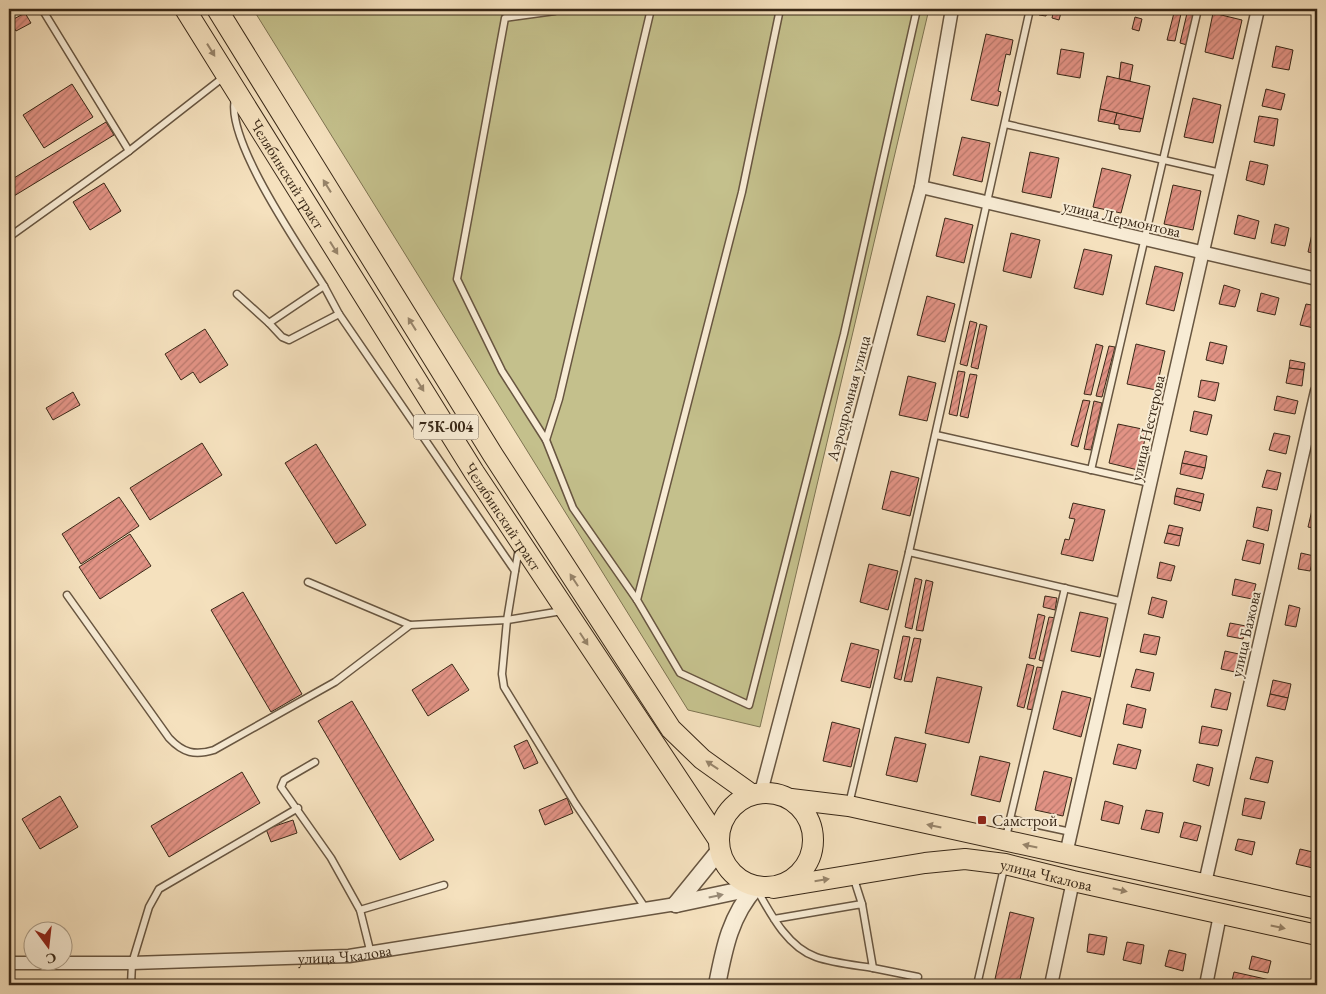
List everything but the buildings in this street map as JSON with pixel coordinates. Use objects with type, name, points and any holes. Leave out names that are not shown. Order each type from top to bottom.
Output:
[{"type":"main road","name":"Челябинский тракт","points":[[185,9],[520,542],[719,845]]},
{"type":"main road","name":"Челябинский тракт","points":[[217,9],[493,455],[671,729],[702,759],[756,793]]},
{"type":"main road","points":[[756,793],[791,799],[808,816],[815,840],[808,864],[791,882],[765,888],[739,880],[726,868],[719,845],[726,814],[737,802],[756,793]]},
{"type":"main road","name":"улица Чкалова","points":[[791,799],[849,806],[1317,909]]},
{"type":"main road","name":"улица Чкалова","points":[[765,888],[852,876],[925,862],[964,859],[1005,864],[1317,935]]},
{"type":"street","name":"Аэродромная улица","points":[[756,793],[921,187],[952,9]]},
{"type":"street","name":"улица Нестерова","points":[[1066,854],[1152,483],[1258,9]]},
{"type":"street","name":"улица Лермонтова","points":[[921,187],[1317,279]]},
{"type":"street","name":"улица Бажова","points":[[1205,883],[1317,391]]},
{"type":"street","points":[[676,904],[719,845]]},
{"type":"street","points":[[1050,985],[1074,881]]},
{"type":"street","points":[[676,904],[765,888]]},
{"type":"street","points":[[717,985],[730,929],[742,903],[765,888]]},
{"type":"street","name":"улица Чкалова","points":[[9,963],[132,963],[372,954],[676,904]]},
{"type":"street","points":[[1206,985],[1220,914]]},
{"type":"lane","points":[[42,9],[129,152]]},
{"type":"lane","points":[[557,9],[555,11],[505,18],[457,279],[502,371],[546,440],[574,508],[637,600],[680,673],[750,705],[844,334],[917,9]]},
{"type":"lane","points":[[546,440],[558,399],[651,9]]},
{"type":"lane","points":[[637,600],[735,220],[780,9]]},
{"type":"lane","points":[[849,806],[936,435],[1030,9]]},
{"type":"lane","points":[[1091,470],[1198,9]]},
{"type":"lane","points":[[9,237],[129,152],[226,75]]},
{"type":"lane","points":[[237,93],[234,115],[241,140],[273,204],[324,286],[339,314],[515,571]]},
{"type":"lane","points":[[1005,124],[1221,172]]},
{"type":"lane","points":[[269,323],[324,286]]},
{"type":"lane","points":[[237,294],[282,337],[289,340],[339,314]]},
{"type":"lane","points":[[936,435],[1152,483]]},
{"type":"lane","points":[[520,542],[507,620],[502,674],[504,687],[575,803],[646,909]]},
{"type":"lane","points":[[909,552],[1124,602]]},
{"type":"lane","points":[[308,582],[410,625],[507,620],[565,610]]},
{"type":"lane","points":[[1005,841],[1065,588]]},
{"type":"lane","points":[[67,595],[169,738],[178,748],[190,753],[202,754],[214,750],[335,682],[410,625]]},
{"type":"lane","points":[[315,762],[282,782],[282,789],[298,808],[331,858],[360,910],[372,954]]},
{"type":"lane","points":[[131,985],[132,963],[149,907],[159,889],[298,808]]},
{"type":"lane","points":[[1010,820],[1071,832]]},
{"type":"lane","points":[[978,985],[1005,864]]},
{"type":"lane","points":[[852,876],[862,904],[873,968]]},
{"type":"lane","points":[[360,910],[444,885]]},
{"type":"lane","points":[[765,888],[774,919],[806,952],[816,957],[918,977]]},
{"type":"lane","points":[[774,919],[862,904]]},
{"type":"shaded area","points":[[253,9],[929,9],[760,727],[688,710]]},
{"type":"place","name":"Самстрой","points":[[982,820]]}]
